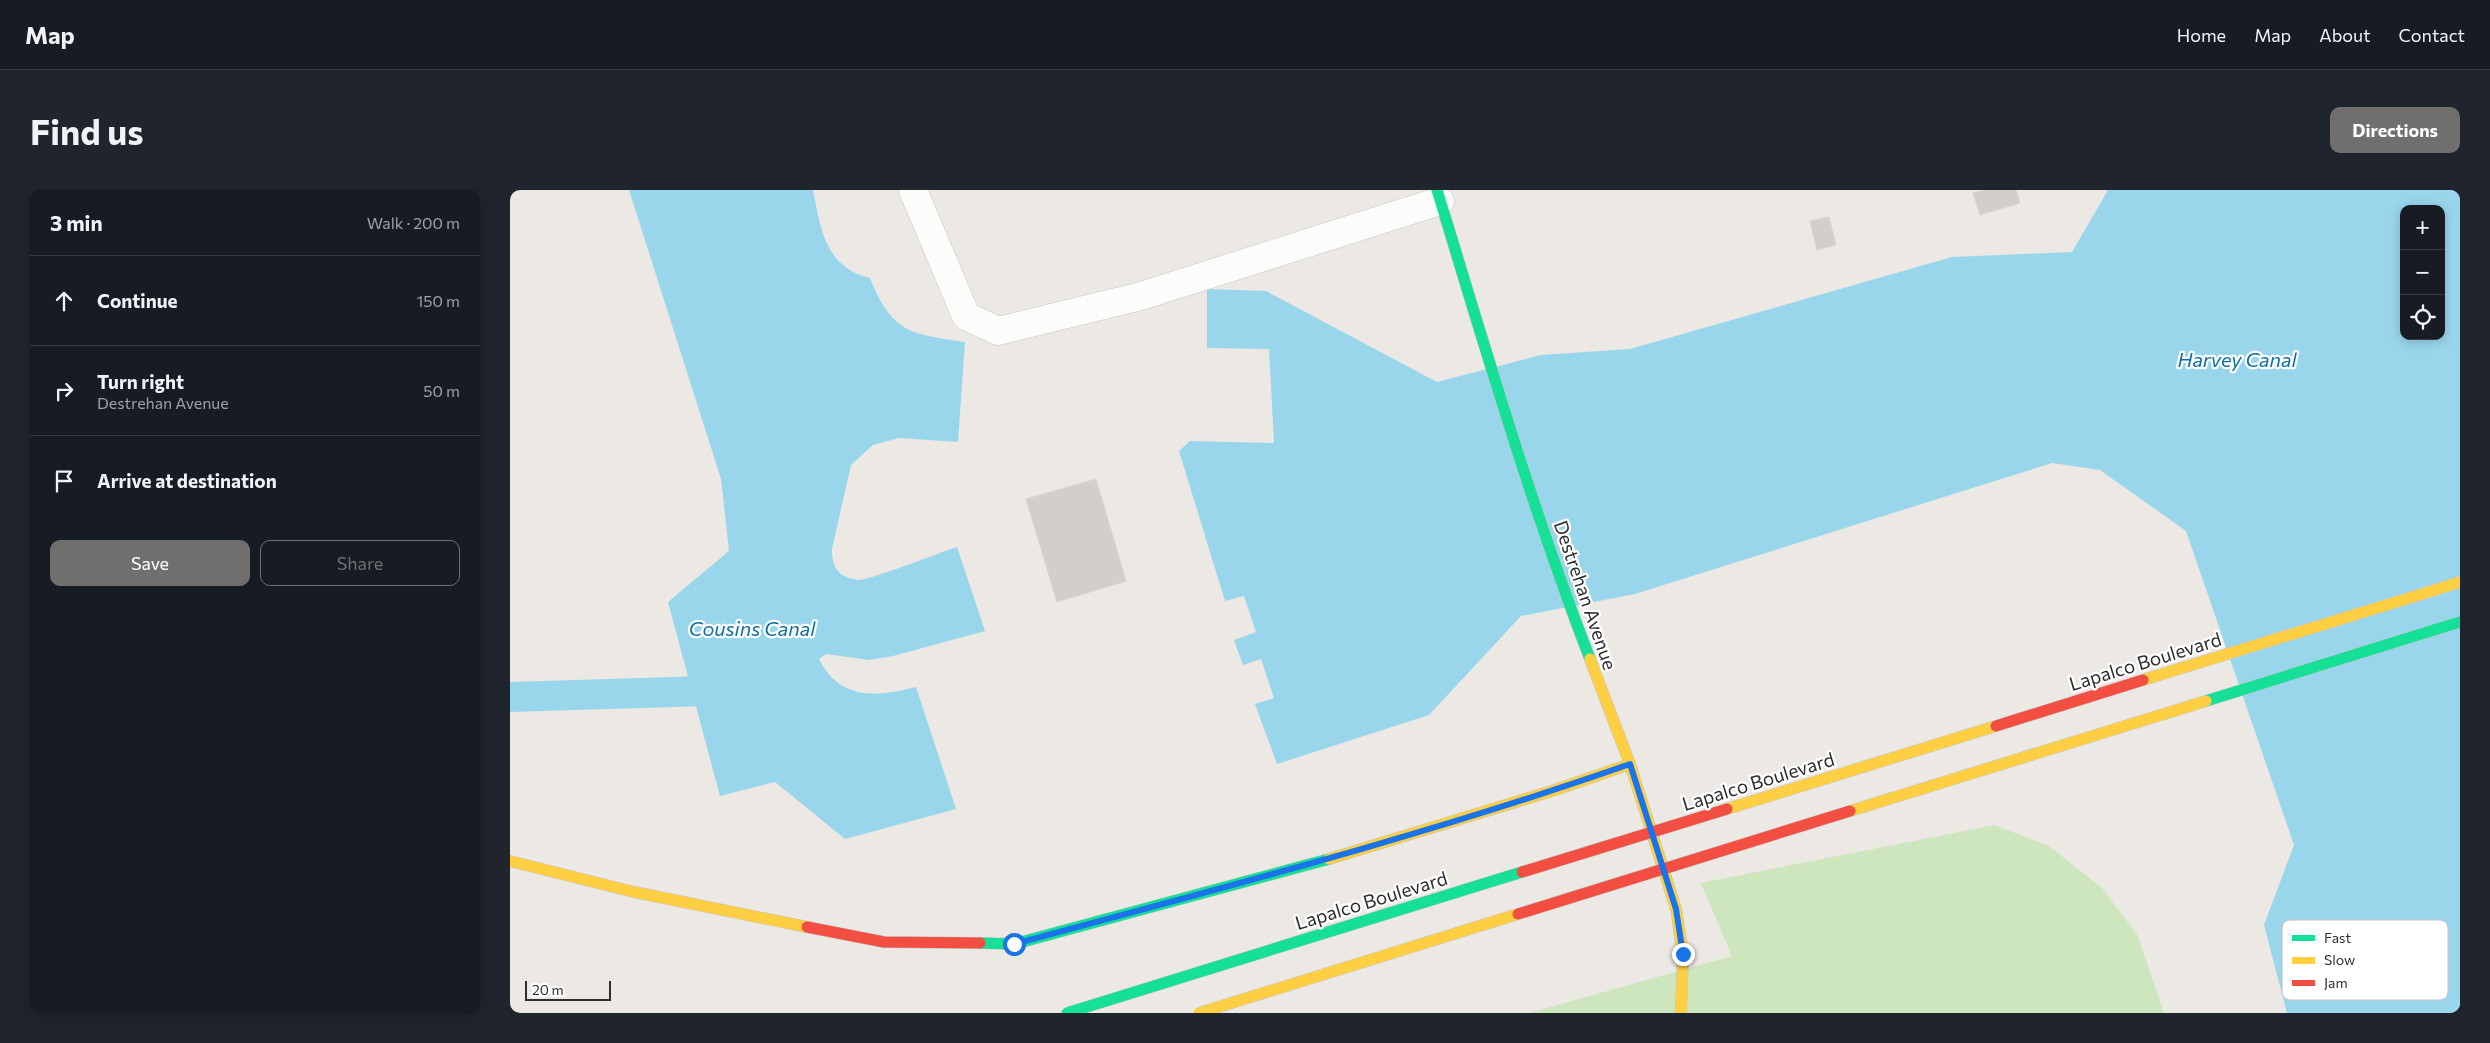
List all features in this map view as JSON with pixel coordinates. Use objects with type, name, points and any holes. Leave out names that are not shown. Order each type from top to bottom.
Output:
[{"type":"main road","name":"Destrehan Avenue","points":[[1439,195],[1490,362],[1572,615],[1630,764],[1680,927],[1683,954],[1680,1013]]},
{"type":"main road","name":"Lapalco Boulevard","points":[[1067,1013],[2460,582]]},
{"type":"main road","points":[[1199,1013],[2460,622]]},
{"type":"main road","points":[[510,861],[634,892],[884,942],[1014,944],[1319,862],[1555,790],[1630,764]]},
{"type":"street","points":[[913,190],[966,316],[998,331],[1141,296],[1439,195]]},
{"type":"green space","points":[[1994,825],[2049,846],[2102,888],[2138,936],[2164,1013],[1529,1013],[1732,956],[1701,883]]},
{"type":"water","name":"Cousins Canal","points":[[629,190],[813,190],[823,233],[834,256],[855,273],[870,278],[886,310],[895,320],[905,328],[917,333],[965,342],[958,442],[899,438],[873,445],[851,465],[832,556],[835,566],[841,574],[858,580],[890,571],[957,547],[985,631],[893,656],[869,660],[826,654],[819,659],[828,673],[838,682],[849,689],[861,693],[888,693],[916,687],[956,809],[845,839],[775,782],[720,796],[668,602],[729,551],[721,479]]},
{"type":"water","name":"Harvey Canal","points":[[2108,190],[2460,190],[2460,1013],[2287,1013],[2284,1000],[2448,1000],[2448,920],[2282,920],[2282,994],[2264,925],[2294,845],[2186,531],[2100,470],[2052,463],[1635,594],[1521,616],[1429,715],[1277,764],[1255,704],[1274,698],[1261,659],[1243,665],[1234,640],[1256,632],[1244,596],[1225,601],[1179,451],[1190,441],[1274,443],[1269,349],[1207,348],[1207,289],[1266,291],[1437,382],[1541,355],[1630,349],[1952,257],[2072,252]]},
{"type":"building","points":[[1985,190],[2016,190],[2020,203],[1980,215],[1973,193]]},
{"type":"building","points":[[1829,217],[1836,245],[1817,250],[1810,221]]},
{"type":"building","points":[[1096,479],[1126,581],[1057,602],[1026,499]]},
{"type":"waterway","name":"Cousins Canal","points":[[510,697],[707,691],[730,683]]},
{"type":"traffic: fast","points":[[1437,190],[1528,485],[1590,659]]},
{"type":"traffic: fast","points":[[2434,630],[2460,622]]},
{"type":"traffic: fast","points":[[2206,701],[2434,630]]},
{"type":"traffic: fast","points":[[980,943],[1014,944],[1329,859]]},
{"type":"traffic: fast","points":[[1067,1013],[1522,872]]},
{"type":"traffic: slow","points":[[2422,594],[2460,582]]},
{"type":"traffic: slow","points":[[2143,680],[2422,594]]},
{"type":"traffic: slow","points":[[1590,659],[1630,764],[1676,909],[1683,954],[1681,1013]]},
{"type":"traffic: slow","points":[[1850,811],[2206,701]]},
{"type":"traffic: slow","points":[[1727,809],[1996,726]]},
{"type":"traffic: slow","points":[[1329,859],[1555,790],[1630,764]]},
{"type":"traffic: slow","points":[[510,861],[634,892],[807,927]]},
{"type":"traffic: slow","points":[[1199,1013],[1518,914]]},
{"type":"traffic: jam","points":[[1996,726],[2143,680]]},
{"type":"traffic: jam","points":[[1522,872],[1727,809]]},
{"type":"traffic: jam","points":[[1518,914],[1850,811]]},
{"type":"traffic: jam","points":[[807,927],[884,942],[980,943]]},
{"type":"route","points":[[1014,944],[1319,862],[1555,790],[1630,764],[1676,909],[1683,954]]}]
